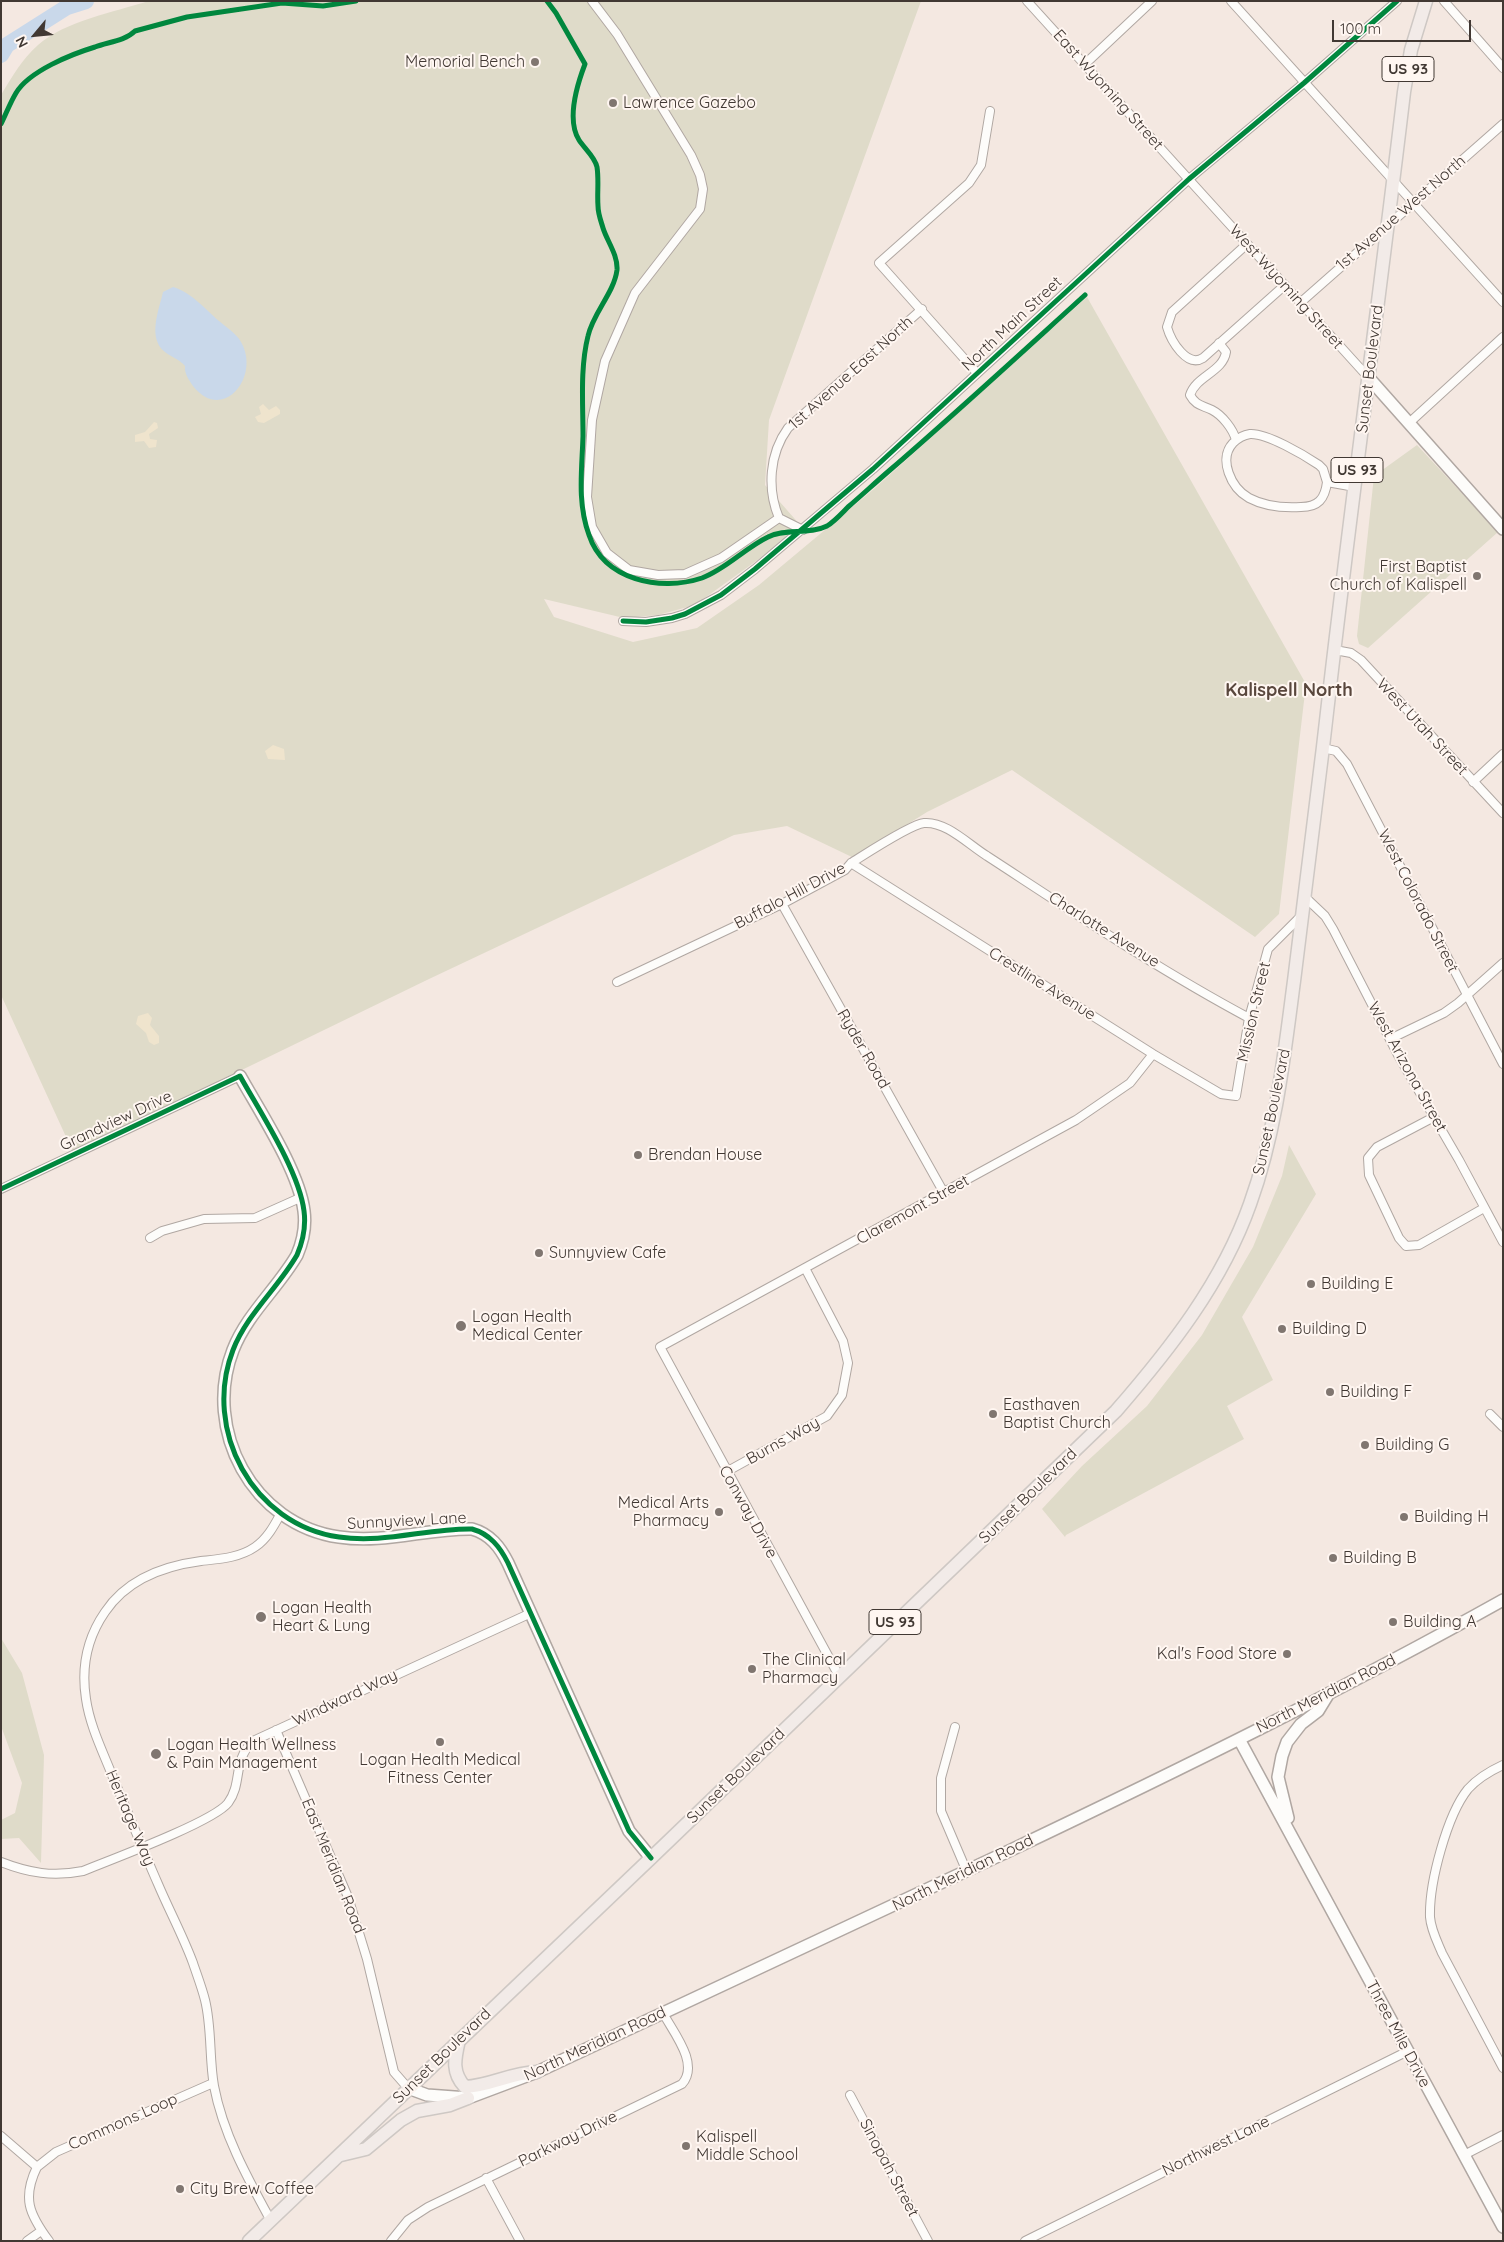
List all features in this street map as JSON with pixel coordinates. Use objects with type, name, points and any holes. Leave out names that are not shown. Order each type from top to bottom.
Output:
[{"type":"main road","name":"Sunset Boulevard","points":[[249,2241],[652,1858],[1116,1411],[1160,1359],[1200,1303],[1228,1253],[1250,1206],[1268,1145],[1280,1083],[1306,898],[1392,182],[1411,50],[1426,1]]},
{"type":"main road","name":"West Wyoming Street","points":[[1368,377],[1503,529]]},
{"type":"main road","name":"Sunnyview Lane","points":[[240,1076],[287,1162],[302,1198],[305,1222],[301,1245],[291,1266],[240,1336],[230,1360],[225,1385],[226,1422],[235,1455],[253,1487],[263,1499],[304,1527],[339,1537],[378,1538],[461,1528],[481,1531],[492,1538],[502,1550],[628,1831],[652,1858]]},
{"type":"main road","name":"North Meridian Road","points":[[408,2088],[427,2095],[468,2098],[537,2072],[967,1872],[1239,1739],[1503,1600]]},
{"type":"main road","name":"Three Mile Drive","points":[[1294,1841],[1282,1799],[1278,1776],[1282,1756],[1287,1742],[1301,1724],[1318,1711],[1329,1693]]},
{"type":"main road","name":"Three Mile Drive","points":[[1239,1739],[1503,2227]]},
{"type":"main road","points":[[459,2040],[454,2065],[457,2079],[465,2087],[477,2086],[518,2073],[537,2072]]},
{"type":"main road","points":[[338,2156],[366,2149],[401,2120],[417,2111],[450,2105],[468,2098]]},
{"type":"street","points":[[592,1],[617,34],[692,155],[703,189],[700,209],[635,293],[605,361],[592,420],[587,497],[592,527],[607,553],[629,570],[658,576],[685,574],[720,558],[779,518],[803,530]]},
{"type":"street","name":"East Wyoming Street","points":[[1027,1],[1189,179]]},
{"type":"street","points":[[1086,64],[1152,1]]},
{"type":"street","points":[[1231,1],[1392,182],[1503,302]]},
{"type":"street","name":"North Main Street","points":[[623,621],[646,622],[672,618],[699,607],[721,595],[755,570],[803,530],[1189,179],[1304,83],[1397,1]]},
{"type":"street","points":[[1444,1],[1503,68]]},
{"type":"street","name":"1st Avenue East North","points":[[779,518],[772,497],[771,477],[774,456],[782,436],[802,415],[922,309],[879,262],[969,183],[981,165],[990,111]]},
{"type":"street","name":"1st Avenue West North","points":[[1300,303],[1503,124]]},
{"type":"street","name":"West Wyoming Street","points":[[1189,179],[1368,377]]},
{"type":"street","points":[[1247,244],[1176,307],[1168,323],[1168,332],[1184,354],[1191,361],[1198,361],[1284,285]]},
{"type":"street","points":[[922,309],[977,373]]},
{"type":"street","points":[[1409,424],[1503,337]]},
{"type":"street","points":[[1219,343],[1226,352],[1224,360],[1195,386],[1190,395],[1197,405],[1216,412],[1232,430],[1236,440]]},
{"type":"street","points":[[1250,434],[1268,438],[1319,464],[1323,469],[1327,482],[1323,498],[1311,507],[1283,507],[1262,503],[1248,497],[1234,481],[1226,465],[1228,450],[1236,440],[1250,434]]},
{"type":"street","points":[[1327,482],[1356,487]]},
{"type":"street","name":"West Utah Street","points":[[1335,650],[1351,653],[1361,660],[1503,814]]},
{"type":"street","name":"West Colorado Street","points":[[1323,748],[1336,751],[1347,764],[1503,1064]]},
{"type":"street","points":[[1473,782],[1503,754]]},
{"type":"street","name":"Buffalo Hill Drive","points":[[617,982],[782,904],[845,870],[851,863],[923,822],[937,825],[961,839]]},
{"type":"street","name":"Charlotte Avenue","points":[[961,839],[1158,964],[1249,1018]]},
{"type":"street","name":"Crestline Avenue","points":[[851,863],[1153,1054],[1221,1094],[1236,1096]]},
{"type":"street","name":"West Arizona Street","points":[[1306,898],[1325,916],[1333,929],[1390,1039],[1503,1242]]},
{"type":"street","name":"Ryder Road","points":[[782,904],[944,1194]]},
{"type":"street","name":"Mission Street","points":[[1236,1096],[1249,1018],[1268,949],[1304,912]]},
{"type":"street","points":[[1390,1039],[1444,1013],[1467,996],[1503,963]]},
{"type":"street","name":"Claremont Street","points":[[660,1347],[944,1194],[1104,1102],[1130,1084],[1153,1054]]},
{"type":"street","name":"Grandview Drive","points":[[1,1189],[240,1076]]},
{"type":"street","points":[[1434,1116],[1377,1147],[1368,1158],[1369,1175],[1399,1238],[1406,1246],[1419,1245],[1484,1208]]},
{"type":"street","points":[[150,1238],[162,1231],[204,1219],[256,1218],[302,1198]]},
{"type":"street","name":"Burns Way","points":[[726,1472],[827,1416],[842,1395],[848,1363],[843,1340],[805,1268]]},
{"type":"street","name":"Conway Drive","points":[[660,1347],[726,1472],[839,1676]]},
{"type":"street","points":[[1490,1414],[1503,1427]]},
{"type":"street","name":"Heritage Way","points":[[271,2221],[253,2188],[222,2121],[213,2083],[206,2002],[193,1962],[142,1846],[92,1724],[86,1701],[85,1665],[94,1630],[114,1601],[137,1580],[173,1566],[226,1558],[250,1551],[270,1533],[281,1513]]},
{"type":"street","name":"Windward Way","points":[[1,1862],[43,1874],[64,1875],[83,1871],[219,1812],[228,1802],[236,1786],[241,1756],[253,1741],[531,1613]]},
{"type":"street","points":[[954,1727],[940,1778],[940,1811],[967,1872]]},
{"type":"street","name":"East Meridian Road","points":[[276,1730],[348,1897],[367,1959],[394,2072],[408,2088]]},
{"type":"street","points":[[1503,1765],[1487,1773],[1473,1784],[1452,1814],[1435,1880],[1430,1918],[1434,1936],[1442,1953],[1503,2068]]},
{"type":"street","name":"Parkway Drive","points":[[391,2241],[400,2228],[418,2213],[486,2178],[682,2084],[689,2074],[689,2064],[663,2013]]},
{"type":"street","name":"Northwest Lane","points":[[1025,2241],[1408,2051]]},
{"type":"street","name":"Commons Loop","points":[[37,2167],[56,2152],[213,2083]]},
{"type":"street","name":"Sinopah Street","points":[[850,2095],[928,2241]]},
{"type":"street","points":[[1464,2155],[1503,2135]]},
{"type":"street","points":[[1,2136],[37,2167],[28,2190],[29,2207],[49,2241]]},
{"type":"street","points":[[486,2178],[520,2241]]},
{"type":"street","points":[[27,2241],[42,2231]]},
{"type":"shaded area","points":[[149,1],[921,1],[769,420],[765,485],[801,526],[784,541],[695,605],[658,615],[624,618],[544,599],[554,617],[633,642],[697,628],[759,585],[875,488],[1087,297],[1306,684],[1279,914],[1255,937],[1012,770],[927,812],[854,858],[787,826],[734,835],[429,979],[73,1152],[1,995],[1,95],[27,56],[49,37],[76,23]]},
{"type":"shaded area","points":[[1417,445],[1498,532],[1368,648],[1359,644],[1357,636],[1374,476]]},
{"type":"shaded area","points":[[1289,1145],[1316,1194],[1242,1317],[1273,1380],[1227,1406],[1244,1439],[1065,1537],[1042,1509],[1082,1466],[1147,1406],[1202,1335],[1253,1247],[1282,1176]]},
{"type":"shaded area","points":[[1,1638],[22,1673],[44,1755],[41,1863],[19,1838],[1,1839],[1,1820],[15,1813],[22,1783],[1,1726]]},
{"type":"sand","points":[[263,404],[269,410],[276,406],[280,410],[280,414],[264,423],[258,422],[255,417],[261,414],[259,407]]},
{"type":"sand","points":[[154,422],[157,423],[158,428],[149,434],[150,439],[157,440],[156,447],[149,448],[144,441],[135,442],[135,435],[145,432]]},
{"type":"sand","points":[[273,745],[284,749],[285,760],[268,759],[265,751]]},
{"type":"sand","points":[[148,1013],[152,1018],[150,1025],[159,1036],[159,1043],[154,1045],[149,1042],[146,1033],[136,1024],[138,1016]]},
{"type":"water","points":[[173,287],[180,289],[198,301],[234,333],[241,342],[246,355],[246,369],[243,381],[236,391],[227,398],[216,400],[204,396],[193,386],[186,374],[185,366],[165,352],[160,346],[155,332],[157,315],[163,292]]},
{"type":"waterway","points":[[1,55],[7,45],[67,7],[86,1]]},
{"type":"cycle path","points":[[1,124],[22,85],[41,71],[63,59],[121,39],[135,31],[187,17],[282,3],[323,6],[356,1]]},
{"type":"cycle path","points":[[547,1],[556,13],[585,64],[576,92],[573,122],[579,140],[596,163],[599,215],[617,264],[612,287],[594,319],[585,348],[582,386],[581,486],[585,523],[589,535],[596,550],[607,563],[620,572],[635,579],[652,582],[669,584],[686,582],[711,574],[751,547],[775,534],[820,529],[827,526],[1085,295]]},
{"type":"cycle path","points":[[623,621],[646,622],[685,614],[721,595],[755,569],[873,469],[1189,179],[1304,83],[1397,1]]},
{"type":"cycle path","points":[[1,1189],[240,1076],[287,1160],[301,1195],[305,1222],[297,1255],[254,1313],[239,1337],[233,1350],[225,1381],[224,1411],[230,1441],[242,1469],[259,1494],[282,1514],[308,1529],[339,1537],[356,1539],[472,1529],[484,1534],[494,1542],[508,1563],[629,1831],[651,1858]]},
{"type":"place","name":"Memorial Bench","points":[[535,62]]},
{"type":"place","name":"Lawrence Gazebo","points":[[613,103]]},
{"type":"place","name":"First Baptist Church of Kalispell","points":[[1477,576]]},
{"type":"place","name":"Brendan House","points":[[638,1155]]},
{"type":"place","name":"Sunnyview Cafe","points":[[539,1253]]},
{"type":"place","name":"Building E","points":[[1311,1284]]},
{"type":"place","name":"Logan Health Medical Center","points":[[461,1326]]},
{"type":"place","name":"Building D","points":[[1282,1329]]},
{"type":"place","name":"Building F","points":[[1330,1392]]},
{"type":"place","name":"Easthaven Baptist Church","points":[[993,1414]]},
{"type":"place","name":"Building G","points":[[1365,1445]]},
{"type":"place","name":"Medical Arts Pharmacy","points":[[719,1512]]},
{"type":"place","name":"Building H","points":[[1404,1517]]},
{"type":"place","name":"Building B","points":[[1333,1558]]},
{"type":"place","name":"Logan Health Heart & Lung","points":[[261,1617]]},
{"type":"place","name":"Building A","points":[[1393,1622]]},
{"type":"place","name":"Kal's Food Store","points":[[1287,1654]]},
{"type":"place","name":"The Clinical Pharmacy","points":[[752,1669]]},
{"type":"place","name":"Logan Health Medical Fitness Center","points":[[440,1742]]},
{"type":"place","name":"Logan Health Wellness & Pain Management","points":[[156,1754]]},
{"type":"place","name":"Kalispell Middle School","points":[[686,2146]]},
{"type":"place","name":"City Brew Coffee","points":[[180,2189]]},
{"type":"district","name":"Kalispell North","points":[[1289,691]]}]
